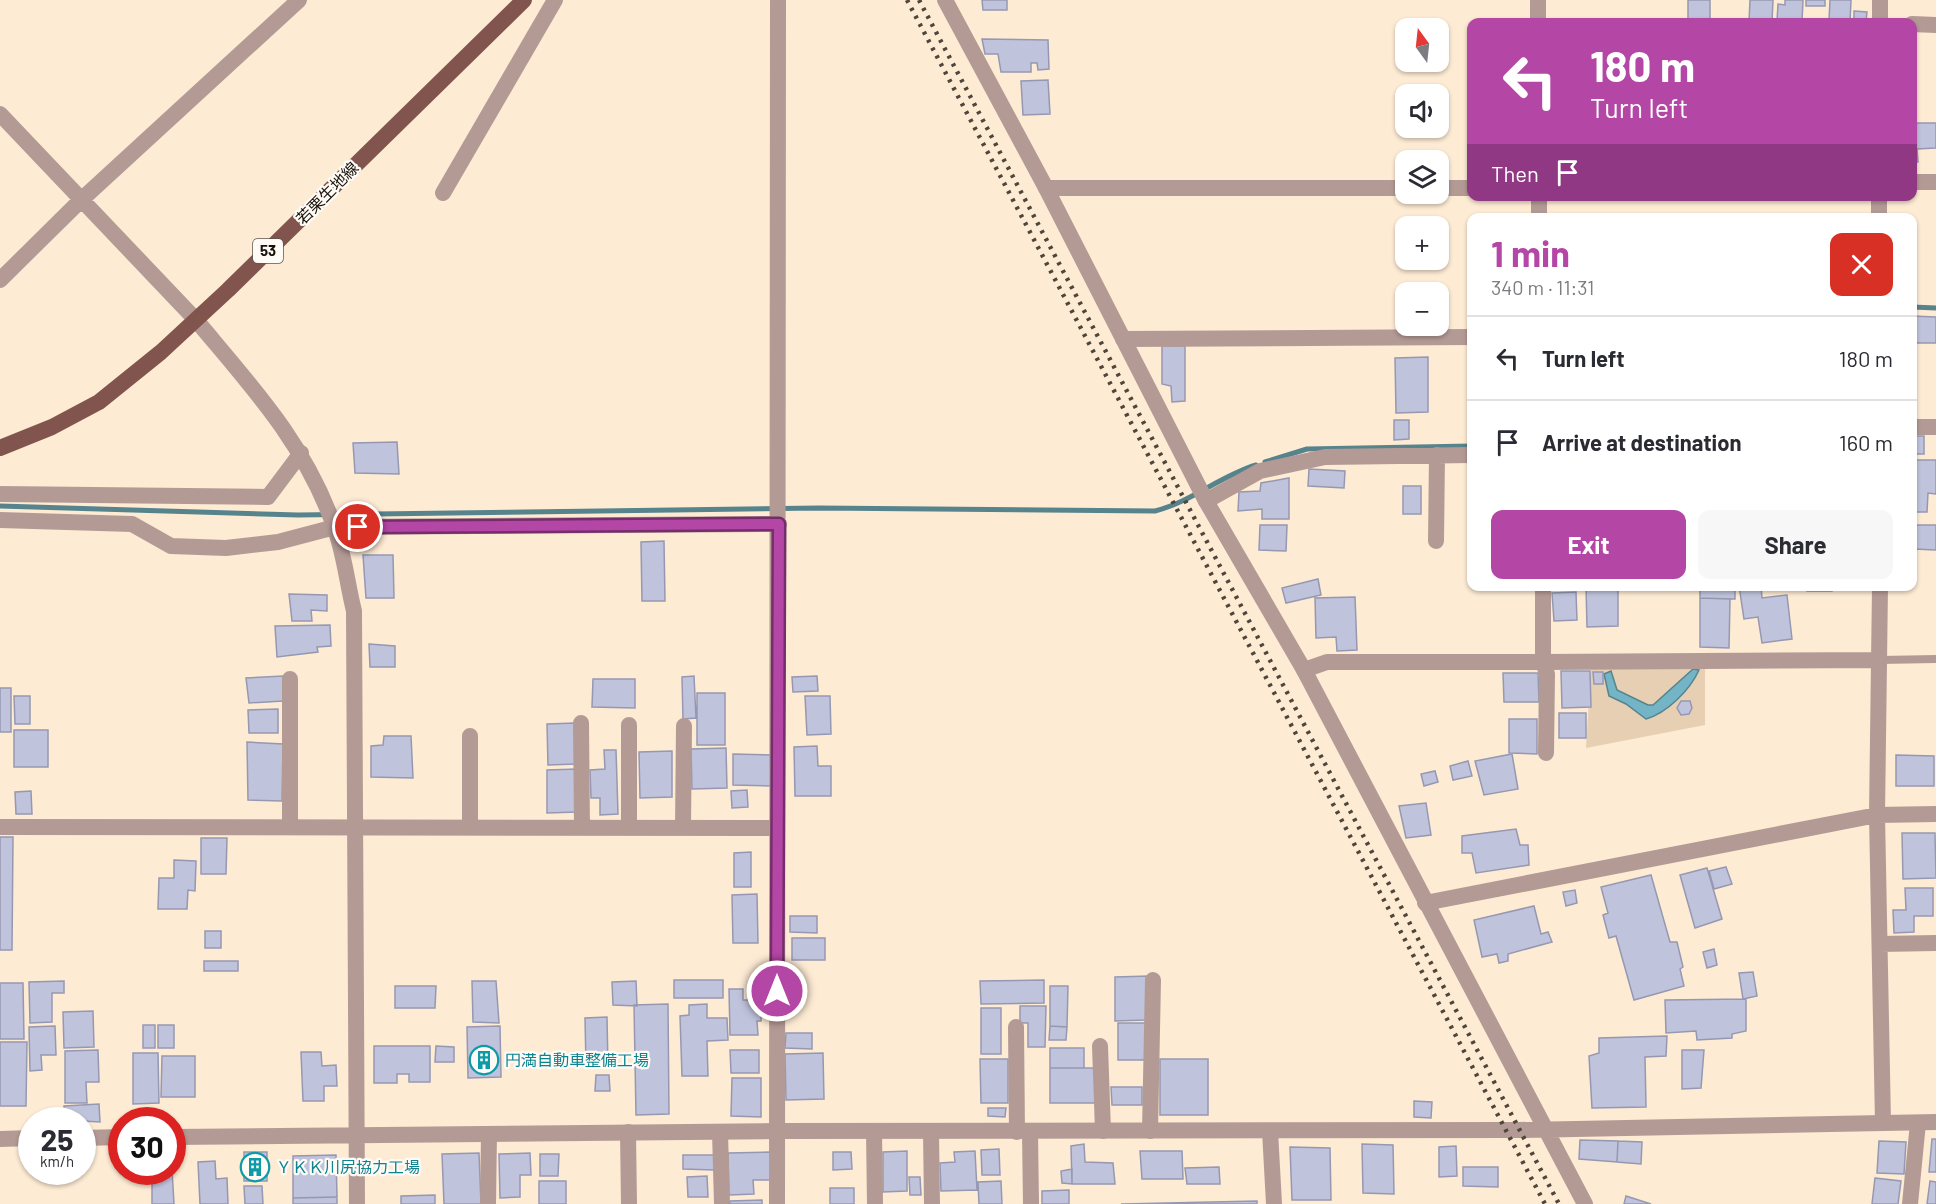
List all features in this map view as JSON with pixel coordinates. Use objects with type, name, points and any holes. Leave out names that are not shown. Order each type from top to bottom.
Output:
[{"type":"main road","name":"若栗生地線","points":[[0,448],[52,427],[99,402],[196,320],[524,0]]},
{"type":"street","points":[[0,280],[80,201],[298,0]]},
{"type":"street","points":[[443,193],[555,0]]},
{"type":"street","points":[[777,1204],[778,0]]},
{"type":"street","points":[[945,0],[1046,188],[1206,501],[1304,670],[1585,1204]]},
{"type":"street","points":[[1538,0],[1538,18]]},
{"type":"street","points":[[1880,18],[1881,0]]},
{"type":"street","points":[[1917,24],[1936,25]]},
{"type":"street","points":[[0,114],[80,201],[196,320],[289,434],[301,453],[335,527],[354,611],[357,1204]]},
{"type":"street","points":[[1917,182],[1936,182]]},
{"type":"street","points":[[1046,188],[1395,188]]},
{"type":"street","points":[[1449,188],[1467,188]]},
{"type":"street","points":[[1124,339],[1467,337]]},
{"type":"street","points":[[1917,427],[1936,427]]},
{"type":"street","points":[[0,494],[268,497],[301,453]]},
{"type":"street","points":[[1436,541],[1437,455]]},
{"type":"street","points":[[1206,501],[1260,471],[1325,457],[1467,455]]},
{"type":"street","points":[[0,520],[132,524],[171,546],[226,548],[278,542],[335,527],[779,524]]},
{"type":"street","points":[[1543,591],[1543,662],[1547,675],[1546,753]]},
{"type":"street","points":[[1880,591],[1876,815],[1883,1123]]},
{"type":"street","points":[[1304,670],[1327,662],[1880,660]]},
{"type":"street","points":[[290,679],[290,826]]},
{"type":"street","points":[[581,723],[582,827]]},
{"type":"street","points":[[629,725],[629,827]]},
{"type":"street","points":[[683,827],[684,726]]},
{"type":"street","points":[[470,736],[470,826]]},
{"type":"street","points":[[1425,903],[1876,815],[1936,814]]},
{"type":"street","points":[[0,827],[777,828]]},
{"type":"street","points":[[1880,944],[1936,943]]},
{"type":"street","points":[[1150,1131],[1153,980]]},
{"type":"street","points":[[1016,1026],[1023,1132],[1031,1204]]},
{"type":"street","points":[[1100,1046],[1103,1131]]},
{"type":"street","points":[[186,1137],[777,1131],[1270,1131],[1936,1122]]},
{"type":"street","points":[[1910,1204],[1918,1123]]},
{"type":"street","points":[[874,1131],[874,1204]]},
{"type":"street","points":[[1270,1131],[1274,1204]]},
{"type":"street","points":[[628,1132],[629,1204]]},
{"type":"street","points":[[720,1132],[723,1204]]},
{"type":"street","points":[[931,1132],[932,1204]]},
{"type":"street","points":[[489,1134],[489,1204]]},
{"type":"street","points":[[0,1139],[18,1138]]},
{"type":"lane","points":[[1880,660],[1936,659]]},
{"type":"shaded area","points":[[1705,666],[1705,725],[1586,748],[1591,668]]},
{"type":"water","points":[[1693,669],[1699,670],[1684,693],[1662,712],[1646,719],[1626,704],[1609,696],[1604,674],[1611,671],[1617,690],[1648,705],[1653,705]]},
{"type":"building","points":[[982,0],[1007,0],[1007,10],[983,10]]},
{"type":"building","points":[[1688,0],[1710,0],[1710,18],[1688,18]]},
{"type":"building","points":[[1750,0],[1773,0],[1772,18],[1749,18]]},
{"type":"building","points":[[1785,0],[1803,0],[1802,18],[1777,18],[1778,4],[1785,5]]},
{"type":"building","points":[[1806,0],[1825,0],[1825,6],[1806,6]]},
{"type":"building","points":[[1830,0],[1851,0],[1850,18],[1829,18]]},
{"type":"building","points":[[1854,11],[1867,12],[1866,18],[1854,18]]},
{"type":"building","points":[[982,39],[1048,40],[1049,69],[1038,70],[1037,63],[1031,63],[1031,72],[1001,72],[998,54],[985,54]]},
{"type":"building","points":[[1048,80],[1050,114],[1023,115],[1021,81]]},
{"type":"building","points":[[1917,123],[1936,123],[1936,148],[1917,149]]},
{"type":"building","points":[[1917,316],[1936,317],[1936,343],[1917,343]]},
{"type":"building","points":[[1162,346],[1185,346],[1185,401],[1172,402],[1171,386],[1162,384]]},
{"type":"building","points":[[1428,357],[1428,412],[1396,413],[1395,358]]},
{"type":"building","points":[[1394,420],[1409,420],[1409,439],[1394,440]]},
{"type":"building","points":[[1917,436],[1924,436],[1924,454],[1917,454]]},
{"type":"building","points":[[397,442],[399,474],[355,473],[353,443]]},
{"type":"building","points":[[1917,460],[1936,460],[1936,494],[1928,493],[1927,512],[1917,512]]},
{"type":"building","points":[[1309,469],[1345,471],[1344,488],[1308,486]]},
{"type":"building","points":[[1289,478],[1289,519],[1262,519],[1262,509],[1238,511],[1239,492],[1260,491],[1261,483]]},
{"type":"building","points":[[1403,486],[1421,486],[1421,514],[1403,514]]},
{"type":"building","points":[[1260,525],[1287,525],[1286,551],[1259,550]]},
{"type":"building","points":[[1917,525],[1936,525],[1936,550],[1917,549]]},
{"type":"building","points":[[664,541],[665,601],[642,601],[641,542]]},
{"type":"building","points":[[363,555],[393,555],[394,598],[366,598]]},
{"type":"building","points":[[1318,579],[1321,595],[1286,603],[1282,588]]},
{"type":"building","points":[[1586,591],[1618,591],[1618,626],[1587,627]]},
{"type":"building","points":[[1700,591],[1735,591],[1735,599],[1700,598]]},
{"type":"building","points":[[1740,591],[1761,591],[1762,598],[1787,595],[1792,639],[1762,643],[1758,617],[1744,619]]},
{"type":"building","points":[[1576,592],[1577,620],[1554,621],[1552,593]]},
{"type":"building","points":[[289,594],[327,595],[327,611],[311,610],[312,621],[292,621]]},
{"type":"building","points":[[1355,597],[1357,650],[1337,651],[1336,637],[1316,638],[1315,598]]},
{"type":"building","points":[[1700,598],[1730,599],[1729,648],[1700,647]]},
{"type":"building","points":[[330,625],[331,646],[317,647],[318,652],[277,657],[275,626]]},
{"type":"building","points":[[369,644],[395,646],[395,667],[370,667]]},
{"type":"building","points":[[1561,671],[1590,671],[1591,707],[1562,708]]},
{"type":"building","points":[[1593,672],[1603,672],[1603,684],[1594,684]]},
{"type":"building","points":[[1503,673],[1538,673],[1539,702],[1504,702]]},
{"type":"building","points":[[283,676],[283,701],[249,703],[246,678]]},
{"type":"building","points":[[694,676],[696,718],[683,719],[682,677]]},
{"type":"building","points":[[817,676],[818,691],[793,692],[792,677]]},
{"type":"building","points":[[593,679],[635,679],[635,708],[592,707]]},
{"type":"building","points":[[0,688],[11,688],[11,732],[0,732]]},
{"type":"building","points":[[697,693],[725,693],[725,745],[697,745]]},
{"type":"building","points":[[14,696],[30,696],[30,724],[15,724]]},
{"type":"building","points":[[805,696],[830,696],[831,734],[807,735]]},
{"type":"building","points":[[1681,701],[1690,701],[1692,708],[1689,714],[1681,715],[1677,708]]},
{"type":"building","points":[[278,709],[278,733],[249,733],[248,710]]},
{"type":"building","points":[[1559,713],[1586,713],[1586,738],[1559,738]]},
{"type":"building","points":[[1509,719],[1537,719],[1537,754],[1509,753]]},
{"type":"building","points":[[575,723],[576,764],[548,765],[547,724]]},
{"type":"building","points":[[14,730],[48,730],[48,767],[14,767]]},
{"type":"building","points":[[384,736],[411,736],[413,778],[371,777],[371,746],[383,745]]},
{"type":"building","points":[[247,742],[283,744],[282,801],[248,800]]},
{"type":"building","points":[[817,746],[818,766],[831,766],[831,796],[795,796],[794,747]]},
{"type":"building","points":[[726,748],[727,788],[692,789],[691,749]]},
{"type":"building","points":[[604,750],[616,750],[618,814],[600,815],[600,798],[591,798],[590,770],[605,769]]},
{"type":"building","points":[[672,751],[672,797],[640,798],[639,752]]},
{"type":"building","points":[[733,754],[772,755],[771,786],[733,785]]},
{"type":"building","points":[[1512,754],[1518,789],[1484,795],[1475,761]]},
{"type":"building","points":[[1896,755],[1934,756],[1934,786],[1896,786]]},
{"type":"building","points":[[1468,761],[1472,776],[1453,780],[1450,766]]},
{"type":"building","points":[[577,769],[577,812],[547,813],[547,770]]},
{"type":"building","points":[[1435,771],[1438,782],[1424,786],[1421,774]]},
{"type":"building","points":[[747,790],[748,807],[732,808],[731,791]]},
{"type":"building","points":[[31,791],[32,814],[16,814],[15,792]]},
{"type":"building","points":[[1426,803],[1431,835],[1406,838],[1399,806]]},
{"type":"building","points":[[1516,829],[1520,845],[1528,845],[1529,865],[1476,873],[1472,853],[1462,853],[1462,836]]},
{"type":"building","points":[[1902,833],[1935,833],[1936,878],[1903,879]]},
{"type":"building","points":[[0,837],[13,837],[12,950],[0,950]]},
{"type":"building","points":[[201,838],[227,838],[226,874],[201,874]]},
{"type":"building","points":[[751,852],[751,887],[734,887],[734,853]]},
{"type":"building","points":[[174,860],[196,861],[195,891],[188,890],[187,909],[158,909],[159,878],[174,878]]},
{"type":"building","points":[[1726,867],[1732,884],[1714,889],[1709,871]]},
{"type":"building","points":[[1707,868],[1722,919],[1695,928],[1680,875]]},
{"type":"building","points":[[1651,875],[1670,942],[1677,942],[1683,967],[1680,969],[1684,986],[1634,1000],[1616,936],[1609,938],[1603,915],[1608,913],[1601,887]]},
{"type":"building","points":[[1905,888],[1933,888],[1933,916],[1914,916],[1914,932],[1894,933],[1893,910],[1906,910]]},
{"type":"building","points":[[1575,890],[1577,903],[1566,906],[1563,892]]},
{"type":"building","points":[[757,894],[758,943],[733,943],[732,895]]},
{"type":"building","points":[[1534,906],[1541,934],[1548,932],[1552,942],[1508,954],[1508,961],[1499,963],[1497,954],[1482,957],[1474,920]]},
{"type":"building","points":[[790,916],[817,916],[817,933],[790,932]]},
{"type":"building","points":[[205,931],[221,931],[221,948],[205,948]]},
{"type":"building","points":[[792,938],[825,938],[825,960],[792,960]]},
{"type":"building","points":[[1714,949],[1717,965],[1707,968],[1703,952]]},
{"type":"building","points":[[204,961],[238,961],[238,971],[204,971]]},
{"type":"building","points":[[1753,972],[1757,996],[1743,999],[1739,973]]},
{"type":"building","points":[[1149,976],[1146,1020],[1115,1021],[1115,977]]},
{"type":"building","points":[[674,980],[723,980],[723,998],[674,998]]},
{"type":"building","points":[[1044,980],[1044,1003],[981,1004],[980,981]]},
{"type":"building","points":[[64,981],[64,993],[52,993],[52,1022],[30,1023],[29,982]]},
{"type":"building","points":[[472,981],[496,981],[499,1023],[473,1022]]},
{"type":"building","points":[[636,981],[637,1006],[613,1005],[612,982]]},
{"type":"building","points":[[0,983],[23,983],[24,1039],[0,1039]]},
{"type":"building","points":[[395,986],[436,986],[435,1008],[395,1008]]},
{"type":"building","points":[[1050,986],[1068,986],[1067,1027],[1050,1026]]},
{"type":"building","points":[[729,989],[743,989],[743,1000],[761,1000],[761,1021],[757,1021],[758,1035],[730,1035]]},
{"type":"building","points":[[1746,999],[1746,1031],[1732,1034],[1732,1038],[1697,1040],[1696,1031],[1666,1033],[1665,1000]]},
{"type":"building","points":[[668,1004],[669,1114],[636,1115],[634,1005]]},
{"type":"building","points":[[707,1004],[707,1018],[727,1018],[728,1040],[707,1041],[708,1076],[682,1076],[680,1016],[689,1015],[689,1005]]},
{"type":"building","points":[[1020,1006],[1046,1006],[1045,1047],[1028,1047],[1028,1023],[1020,1023]]},
{"type":"building","points":[[981,1008],[1001,1008],[1001,1054],[981,1054]]},
{"type":"building","points":[[93,1011],[94,1047],[64,1048],[63,1012]]},
{"type":"building","points":[[607,1017],[608,1067],[586,1066],[585,1018]]},
{"type":"building","points":[[1118,1023],[1146,1023],[1146,1060],[1118,1060]]},
{"type":"building","points":[[143,1025],[155,1025],[155,1048],[143,1048]]},
{"type":"building","points":[[158,1025],[174,1025],[174,1048],[158,1048]]},
{"type":"building","points":[[55,1026],[56,1055],[41,1055],[42,1070],[30,1071],[29,1027]]},
{"type":"building","name":"円満自動車整備工場","points":[[500,1026],[501,1077],[468,1078],[467,1027]]},
{"type":"building","points":[[1050,1026],[1067,1027],[1066,1040],[1049,1040]]},
{"type":"building","points":[[786,1033],[812,1033],[812,1049],[785,1048]]},
{"type":"building","points":[[1667,1036],[1666,1056],[1645,1057],[1646,1107],[1592,1108],[1589,1056],[1599,1053],[1599,1038]]},
{"type":"building","points":[[0,1042],[27,1042],[26,1106],[0,1106]]},
{"type":"building","points":[[374,1046],[430,1046],[430,1082],[409,1082],[409,1074],[397,1074],[397,1083],[374,1083]]},
{"type":"building","points":[[436,1046],[454,1047],[454,1062],[435,1062]]},
{"type":"building","points":[[1050,1048],[1084,1048],[1084,1068],[1050,1068]]},
{"type":"building","points":[[98,1050],[99,1082],[86,1082],[87,1103],[65,1103],[65,1051]]},
{"type":"building","points":[[730,1050],[759,1050],[759,1073],[731,1073]]},
{"type":"building","points":[[1682,1050],[1704,1050],[1701,1088],[1682,1089]]},
{"type":"building","points":[[301,1052],[321,1052],[322,1066],[336,1065],[337,1086],[324,1086],[324,1101],[303,1101]]},
{"type":"building","points":[[133,1053],[158,1053],[159,1103],[133,1104]]},
{"type":"building","points":[[823,1053],[824,1099],[786,1100],[785,1054]]},
{"type":"building","points":[[162,1056],[195,1056],[195,1097],[161,1097]]},
{"type":"building","points":[[980,1059],[1008,1059],[1008,1103],[981,1103]]},
{"type":"building","points":[[1160,1059],[1208,1059],[1208,1115],[1160,1115]]},
{"type":"building","points":[[1050,1068],[1095,1068],[1095,1103],[1050,1103]]},
{"type":"building","points":[[596,1075],[609,1075],[610,1091],[595,1091]]},
{"type":"building","points":[[732,1078],[761,1078],[761,1117],[731,1116]]},
{"type":"building","points":[[1111,1087],[1142,1087],[1142,1105],[1112,1105]]},
{"type":"building","points":[[1414,1101],[1432,1102],[1431,1118],[1414,1117]]},
{"type":"building","points":[[99,1104],[100,1122],[96,1122],[96,1107],[64,1106]]},
{"type":"building","points":[[988,1108],[1006,1108],[1005,1117],[988,1116]]},
{"type":"building","points":[[1932,1139],[1936,1139],[1936,1172],[1929,1172]]},
{"type":"building","points":[[1580,1140],[1618,1141],[1617,1162],[1579,1159]]},
{"type":"building","points":[[1618,1141],[1642,1142],[1641,1164],[1617,1162]]},
{"type":"building","points":[[1879,1141],[1906,1142],[1904,1174],[1877,1173]]},
{"type":"building","points":[[1084,1144],[1085,1162],[1113,1163],[1115,1184],[1072,1184],[1071,1146]]},
{"type":"building","points":[[1362,1144],[1393,1145],[1394,1194],[1363,1193]]},
{"type":"building","points":[[1456,1146],[1457,1176],[1439,1177],[1439,1147]]},
{"type":"building","points":[[1290,1147],[1330,1148],[1331,1200],[1292,1200]]},
{"type":"building","points":[[999,1149],[1000,1175],[982,1175],[981,1150]]},
{"type":"building","points":[[907,1151],[907,1191],[883,1192],[883,1152]]},
{"type":"building","points":[[975,1151],[977,1190],[941,1191],[940,1163],[955,1162],[954,1152]]},
{"type":"building","points":[[1140,1151],[1182,1151],[1183,1179],[1142,1179]]},
{"type":"building","name":"ＹＫＫ川尻協力工場","points":[[244,1152],[267,1152],[267,1181],[244,1181]]},
{"type":"building","points":[[770,1152],[771,1180],[753,1180],[754,1194],[729,1195],[728,1153]]},
{"type":"building","points":[[833,1152],[851,1152],[852,1169],[833,1170]]},
{"type":"building","points":[[479,1153],[481,1204],[444,1204],[442,1154]]},
{"type":"building","points":[[530,1153],[531,1175],[520,1175],[520,1197],[500,1198],[499,1154]]},
{"type":"building","points":[[540,1154],[559,1154],[558,1176],[540,1176]]},
{"type":"building","points":[[336,1155],[337,1197],[293,1198],[293,1156]]},
{"type":"building","points":[[683,1155],[714,1155],[714,1170],[683,1169]]},
{"type":"building","points":[[215,1161],[216,1179],[227,1178],[228,1204],[200,1204],[198,1162]]},
{"type":"building","points":[[1219,1167],[1220,1184],[1187,1184],[1185,1168]]},
{"type":"building","points":[[1463,1167],[1498,1167],[1498,1187],[1463,1186]]},
{"type":"building","points":[[1072,1169],[1072,1184],[1062,1183],[1061,1171]]},
{"type":"building","points":[[707,1176],[708,1197],[688,1197],[687,1177]]},
{"type":"building","points":[[909,1177],[920,1177],[921,1195],[910,1195]]},
{"type":"building","points":[[1875,1178],[1901,1181],[1898,1204],[1872,1204]]},
{"type":"building","points":[[539,1181],[566,1181],[566,1204],[539,1204]]},
{"type":"building","points":[[1001,1181],[1002,1204],[979,1204],[978,1182]]},
{"type":"building","points":[[1930,1181],[1936,1182],[1936,1204],[1927,1204]]},
{"type":"building","points":[[152,1185],[173,1185],[174,1204],[152,1204]]},
{"type":"building","points":[[244,1186],[262,1186],[263,1204],[245,1204]]},
{"type":"building","points":[[830,1188],[854,1188],[854,1204],[830,1204]]},
{"type":"building","points":[[1069,1190],[1069,1204],[1042,1204],[1042,1191]]},
{"type":"building","points":[[435,1195],[435,1204],[401,1204],[401,1196]]},
{"type":"building","points":[[1626,1196],[1651,1204],[1624,1204]]},
{"type":"building","points":[[337,1197],[337,1204],[293,1204],[293,1198]]},
{"type":"building","points":[[762,1200],[762,1204],[730,1204],[730,1201]]},
{"type":"building","points":[[1257,1201],[1257,1204],[1121,1204]]},
{"type":"waterway","points":[[1917,307],[1936,308]]},
{"type":"waterway","points":[[1265,462],[1307,449],[1467,446]]},
{"type":"waterway","points":[[0,506],[298,515],[819,508],[1155,511],[1169,507],[1256,465]]},
{"type":"railway","points":[[907,0],[1545,1204]]},
{"type":"railway","points":[[919,0],[1559,1204]]},
{"type":"place","name":"円満自動車整備工場","points":[[484,1060]]},
{"type":"place","name":"ＹＫＫ川尻協力工場","points":[[255,1167]]},
{"type":"route","points":[[358,527],[779,524],[777,991]]}]
